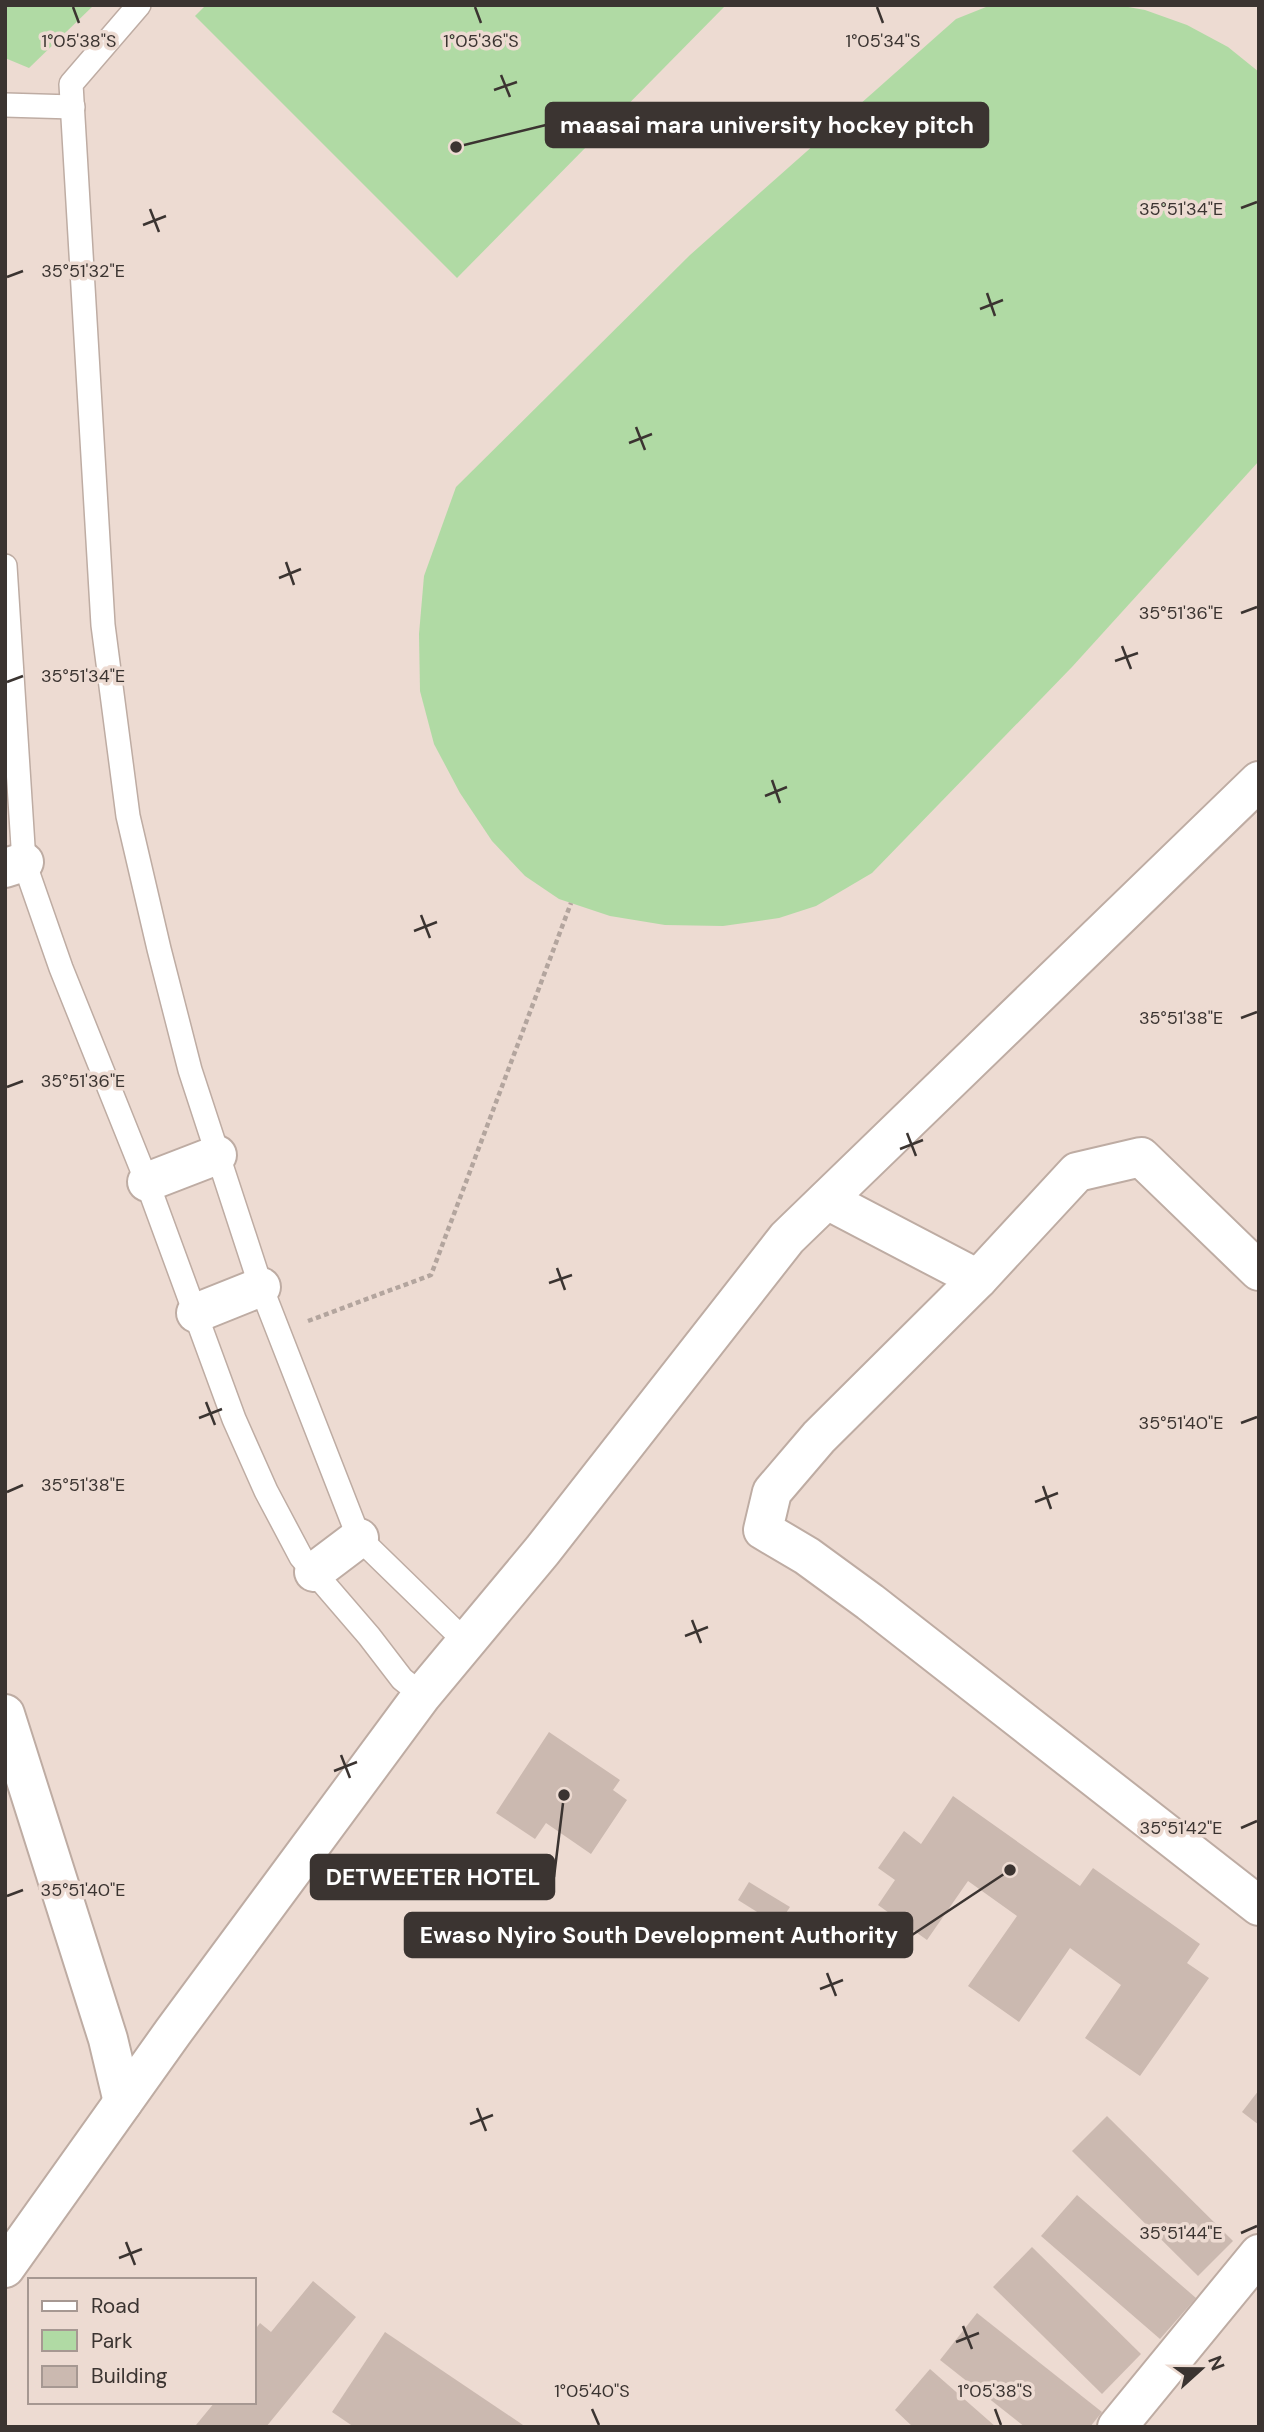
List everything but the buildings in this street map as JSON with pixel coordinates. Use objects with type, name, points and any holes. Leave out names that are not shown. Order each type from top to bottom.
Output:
[{"type":"street","points":[[5,2267],[422,1695],[542,1551],[787,1238],[1259,781]]},
{"type":"street","points":[[147,1182],[217,1155]]},
{"type":"street","points":[[1259,1271],[1141,1157],[1077,1172],[978,1279],[795,1464],[772,1492],[763,1530],[807,1556],[870,1602],[1259,1906]]},
{"type":"street","points":[[827,1200],[978,1279]]},
{"type":"street","points":[[196,1313],[261,1287]]},
{"type":"street","points":[[314,1572],[359,1538]]},
{"type":"street","points":[[5,1714],[108,2039],[123,2102]]},
{"type":"street","points":[[1117,2427],[1259,2254]]},
{"type":"lane","points":[[139,5],[71,84],[103,625],[128,816],[190,1070],[217,1155],[277,1332],[359,1538],[466,1642]]},
{"type":"lane","points":[[5,105],[73,107]]},
{"type":"lane","points":[[5,566],[14,865],[61,968],[147,1182],[234,1419],[266,1491],[301,1557],[402,1679],[422,1695]]},
{"type":"path","points":[[277,1332],[431,1275],[571,903]]},
{"type":"green space","points":[[5,5],[94,5],[29,68],[5,58]]},
{"type":"green space","points":[[206,5],[726,5],[457,278],[195,16]]},
{"type":"green space","points":[[991,5],[1117,5],[1145,10],[1187,25],[1228,47],[1259,72],[1259,461],[1072,667],[872,873],[816,906],[779,918],[723,926],[665,925],[610,916],[559,899],[525,876],[492,841],[460,793],[434,744],[420,691],[419,634],[424,576],[456,487],[690,255],[956,19]]},
{"type":"place","name":"maasai mara university hockey pitch","points":[[456,147]]},
{"type":"place","name":"DETWEETER HOTEL","points":[[564,1795]]},
{"type":"place","name":"Ewaso Nyiro South Development Authority","points":[[1010,1870]]}]
